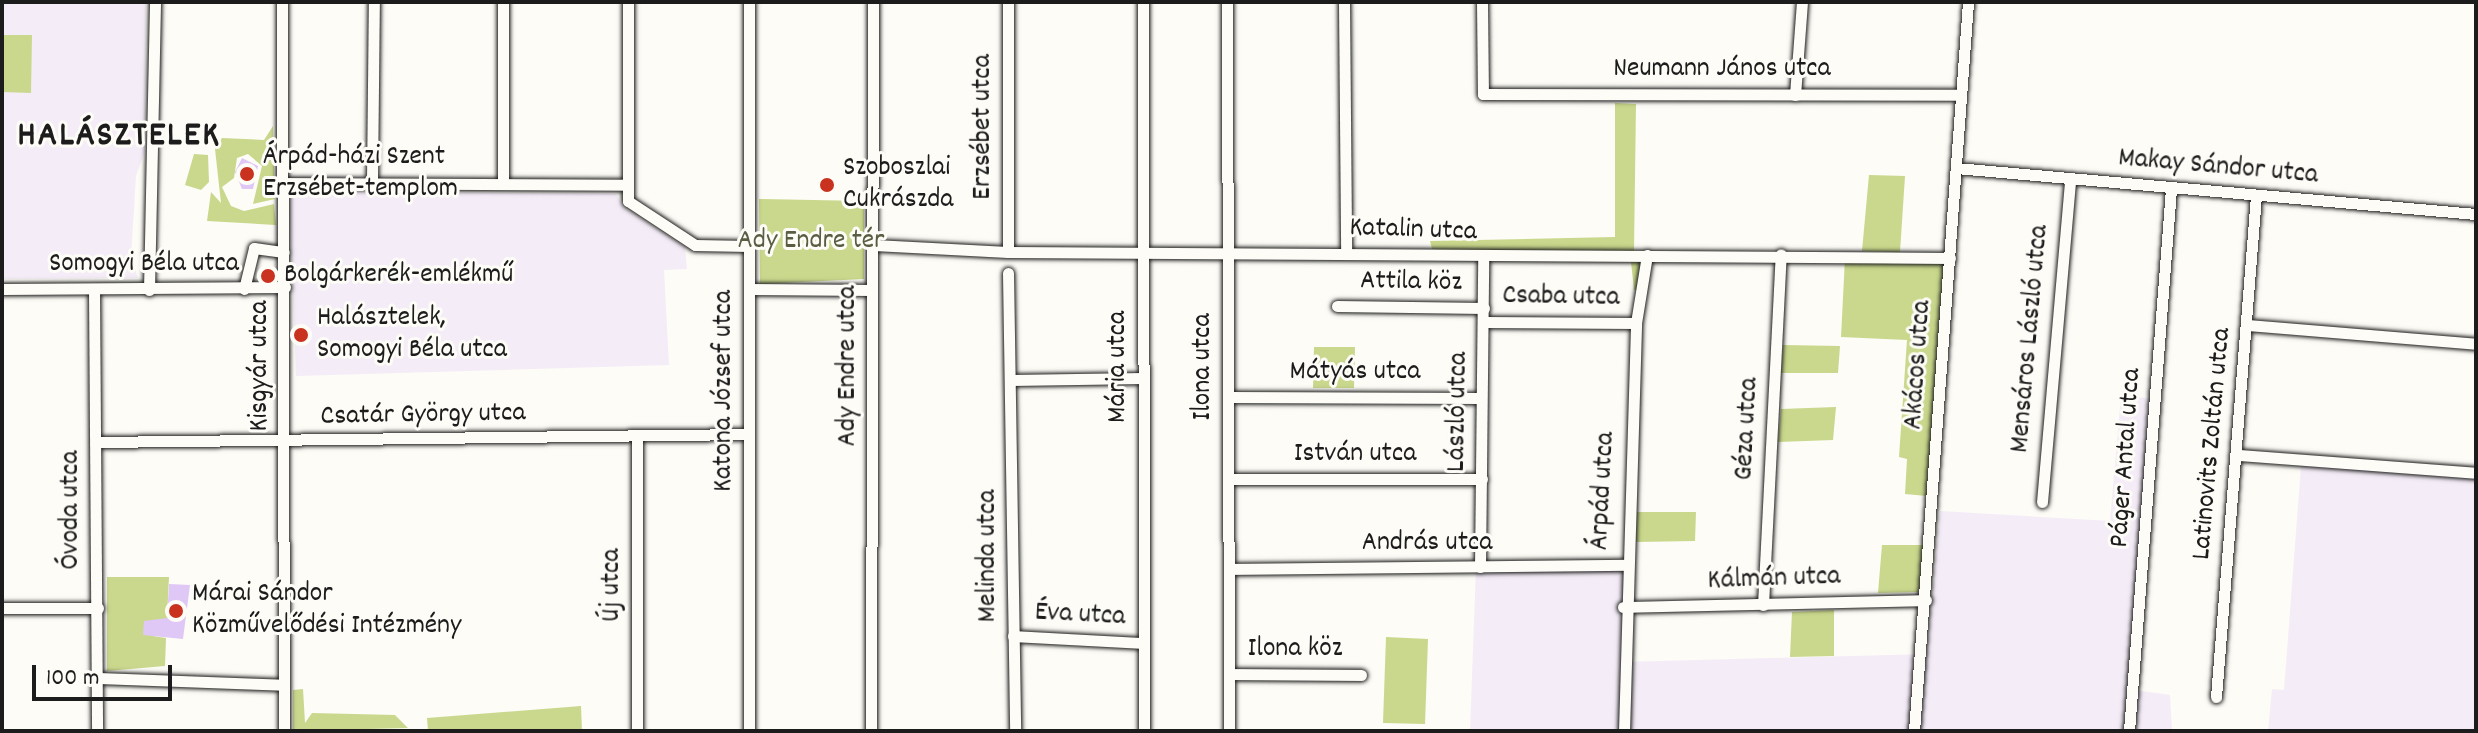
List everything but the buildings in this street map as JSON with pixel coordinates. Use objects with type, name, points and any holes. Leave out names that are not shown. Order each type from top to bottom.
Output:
[{"type":"street","points":[[149,290],[155,2]]},
{"type":"street","name":"Kisgyár utca","points":[[282,2],[284,731]]},
{"type":"street","points":[[372,181],[374,2]]},
{"type":"street","points":[[503,2],[503,183]]},
{"type":"street","points":[[628,2],[626,185],[634,209],[695,245],[749,246]]},
{"type":"street","name":"Katona József utca","points":[[749,2],[749,731]]},
{"type":"street","name":"Ady Endre utca","points":[[871,731],[873,2]]},
{"type":"street","name":"Erzsébet utca","points":[[1008,2],[1008,252]]},
{"type":"street","name":"Mária utca","points":[[1143,2],[1144,731]]},
{"type":"street","name":"Ilona utca","points":[[1227,2],[1229,731]]},
{"type":"street","points":[[1344,2],[1346,252]]},
{"type":"street","name":"Neumann János utca","points":[[1482,2],[1483,94],[1961,95]]},
{"type":"street","points":[[1795,95],[1802,2]]},
{"type":"street","name":"Akácos utca","points":[[1914,731],[1968,2]]},
{"type":"street","name":"Makay Sándor utca","points":[[1956,168],[2476,214]]},
{"type":"street","name":"Mensáros László utca","points":[[2042,502],[2070,180]]},
{"type":"street","points":[[283,183],[372,181],[626,185]]},
{"type":"street","name":"Páger Antal utca","points":[[2129,731],[2171,189]]},
{"type":"street","name":"Latinovits Zoltán utca","points":[[2216,697],[2238,455],[2256,195]]},
{"type":"street","name":"Katalin utca","points":[[874,245],[1008,252],[1346,252],[1483,257],[1781,254],[1950,258]]},
{"type":"street","points":[[244,289],[254,248],[284,252]]},
{"type":"street","name":"Géza utca","points":[[1763,605],[1781,254]]},
{"type":"street","name":"Árpád utca","points":[[1624,731],[1623,607],[1636,323],[1647,255]]},
{"type":"street","name":"László utca","points":[[1480,567],[1481,398],[1485,322],[1483,257]]},
{"type":"street","name":"Melinda utca","points":[[1008,273],[1015,731]]},
{"type":"street","name":"Somogyi Béla utca","points":[[2,289],[285,287]]},
{"type":"street","name":"Óvoda utca","points":[[94,289],[97,731]]},
{"type":"street","points":[[750,289],[872,290]]},
{"type":"street","name":"Attila köz","points":[[1337,306],[1484,308]]},
{"type":"street","name":"Csaba utca","points":[[1485,322],[1636,323]]},
{"type":"street","points":[[2247,325],[2476,344]]},
{"type":"street","points":[[1011,380],[1143,378]]},
{"type":"street","name":"Mátyás utca","points":[[1228,397],[1481,398]]},
{"type":"street","name":"Csatár György utca","points":[[97,442],[637,438],[749,434]]},
{"type":"street","name":"Új utca","points":[[637,438],[637,731]]},
{"type":"street","points":[[2238,455],[2476,473]]},
{"type":"street","name":"István utca","points":[[1228,479],[1482,479]]},
{"type":"street","name":"András utca","points":[[1230,569],[1625,565]]},
{"type":"street","name":"Kálmán utca","points":[[1623,607],[1926,600]]},
{"type":"street","points":[[2,608],[98,608]]},
{"type":"street","name":"Éva utca","points":[[1013,636],[1144,643]]},
{"type":"street","name":"Ilona köz","points":[[1229,674],[1361,675]]},
{"type":"street","points":[[97,678],[284,685]]},
{"type":"shaded area","points":[[2,2],[146,2],[145,151],[136,176],[131,257],[138,278],[2,279]]},
{"type":"shaded area","points":[[289,191],[616,194],[624,208],[685,247],[687,269],[664,270],[669,365],[296,376]]},
{"type":"shaded area","points":[[2121,396],[2160,399],[2135,690],[2170,695],[2172,731],[1470,731],[1476,567],[1625,565],[1623,662],[1927,654],[1940,511],[2110,521]]},
{"type":"shaded area","points":[[2301,466],[2476,477],[2476,731],[2268,731],[2272,689],[2284,690]]},
{"type":"green space","points":[[3,35],[32,35],[31,93],[2,92]]},
{"type":"green space","points":[[1615,103],[1636,104],[1634,251],[1643,262],[1640,290],[1634,290],[1631,262],[1490,260],[1432,249],[1430,241],[1615,237]]},
{"type":"green space","points":[[273,126],[275,199],[253,204],[262,166],[248,154],[237,158],[234,178],[222,187],[231,206],[244,211],[274,204],[276,225],[207,221],[211,192],[221,203],[215,149],[222,138],[264,140]]},
{"type":"green space","points":[[194,154],[208,155],[209,182],[201,190],[185,185]]},
{"type":"green space","points":[[1869,175],[1905,176],[1900,252],[1862,251]]},
{"type":"green space","name":"Ady Endre tér","points":[[759,199],[864,201],[864,279],[760,284]]},
{"type":"green space","points":[[1845,258],[1946,264],[1927,496],[1905,494],[1907,459],[1899,457],[1907,340],[1841,337]]},
{"type":"green space","points":[[1783,345],[1840,346],[1838,373],[1781,373]]},
{"type":"green space","points":[[1314,347],[1355,347],[1354,388],[1313,388]]},
{"type":"green space","points":[[1836,407],[1833,440],[1778,442],[1781,409]]},
{"type":"green space","points":[[1637,512],[1696,512],[1695,541],[1636,542]]},
{"type":"green space","points":[[1882,545],[1924,545],[1919,592],[1878,593]]},
{"type":"green space","points":[[107,577],[169,577],[167,618],[153,636],[166,638],[165,666],[107,671]]},
{"type":"green space","points":[[1834,610],[1834,656],[1790,657],[1792,612]]},
{"type":"green space","points":[[1386,637],[1428,639],[1425,724],[1383,723]]},
{"type":"green space","points":[[303,689],[305,723],[312,713],[395,715],[408,728],[293,731],[293,690]]},
{"type":"green space","points":[[581,706],[582,731],[428,731],[427,718]]},
{"type":"place","name":"Árpád-házi Szent Erzsébet-templom","points":[[247,174]]},
{"type":"place","name":"Szoboszlai Cukrászda","points":[[827,185]]},
{"type":"place","name":"Bolgárkerék-emlékmű","points":[[268,276]]},
{"type":"place","name":"Halásztelek, Somogyi Béla utca","points":[[301,335]]},
{"type":"place","name":"Márai Sándor Közművelődési Intézmény","points":[[176,611]]},
{"type":"district","name":"HALÁSZTELEK","points":[[119,138]]}]
